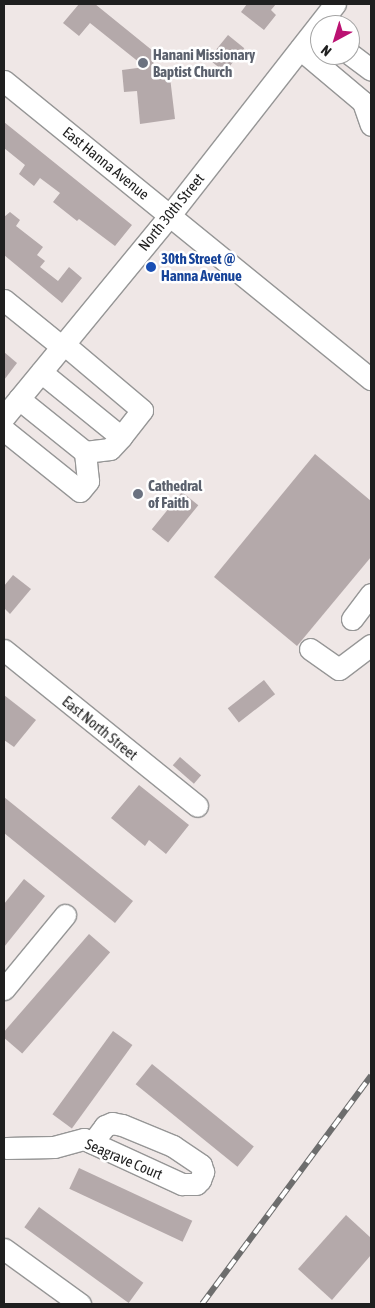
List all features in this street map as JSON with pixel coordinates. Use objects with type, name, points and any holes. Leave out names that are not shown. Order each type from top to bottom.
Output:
[{"type":"street","name":"North 30th Street","points":[[328,15],[335,4]]},
{"type":"street","name":"North 30th Street","points":[[4,417],[310,38]]},
{"type":"street","points":[[300,49],[363,102],[371,125]]},
{"type":"street","points":[[360,62],[371,70]]},
{"type":"street","name":"East Hanna Avenue","points":[[4,80],[371,377]]},
{"type":"street","points":[[4,300],[142,410],[110,449],[85,452]]},
{"type":"street","points":[[41,372],[121,436]]},
{"type":"street","points":[[10,435],[80,491],[88,480],[85,452],[19,399]]},
{"type":"street","points":[[352,619],[371,594]]},
{"type":"street","points":[[310,649],[339,669],[371,645]]},
{"type":"street","name":"East North Street","points":[[4,650],[197,806]]},
{"type":"street","points":[[4,989],[65,915]]},
{"type":"street","name":"Seagrave Court","points":[[4,1151],[54,1147],[84,1139],[92,1143],[182,1184],[196,1184],[203,1172],[201,1165],[173,1146],[122,1125],[112,1123],[105,1126],[92,1143]]},
{"type":"street","points":[[4,1249],[80,1304]]},
{"type":"building","name":"Hanani Missionary Baptist Church","points":[[79,4],[95,4],[153,51],[154,71],[169,69],[175,119],[140,124],[137,91],[124,92],[122,70],[145,67],[90,23],[79,36],[63,23]]},
{"type":"building","points":[[247,4],[276,4],[271,10],[276,15],[264,30],[241,12]]},
{"type":"building","points":[[228,35],[244,48],[225,72],[208,59]]},
{"type":"building","points":[[4,122],[132,225],[115,246],[79,219],[77,221],[53,202],[60,193],[40,178],[34,186],[19,174],[25,165],[4,148]]},
{"type":"building","points":[[10,212],[20,220],[16,226],[43,247],[37,255],[45,261],[40,267],[58,281],[69,267],[82,278],[62,303],[4,255],[4,217]]},
{"type":"building","points":[[4,352],[17,363],[4,380]]},
{"type":"building","points":[[315,454],[371,501],[371,557],[297,646],[214,577]]},
{"type":"building","points":[[182,492],[198,505],[168,543],[152,529]]},
{"type":"building","points":[[13,575],[31,589],[10,614],[4,608],[4,586]]},
{"type":"building","points":[[264,680],[275,694],[239,723],[228,708]]},
{"type":"building","points":[[4,695],[36,720],[14,747],[4,740]]},
{"type":"building","points":[[180,757],[201,775],[194,784],[173,765]]},
{"type":"building","points":[[139,785],[189,825],[166,854],[149,840],[145,846],[111,818]]},
{"type":"building","points":[[4,797],[133,901],[115,923],[4,833]]},
{"type":"building","points":[[24,879],[45,896],[4,947],[4,904]]},
{"type":"building","points":[[89,934],[110,952],[22,1054],[4,1038],[4,1032]]},
{"type":"building","points":[[113,1031],[132,1045],[72,1128],[52,1114]]},
{"type":"building","points":[[152,1064],[254,1146],[237,1167],[136,1084]]},
{"type":"building","points":[[79,1168],[192,1221],[183,1242],[69,1189]]},
{"type":"building","points":[[39,1207],[143,1283],[129,1303],[24,1227]]},
{"type":"building","points":[[346,1215],[371,1238],[371,1255],[332,1300],[298,1269]]},
{"type":"railway","points":[[202,1304],[371,1076]]},
{"type":"place","name":"Hanani Missionary Baptist Church","points":[[143,63]]},
{"type":"place","name":"30th Street @ Hanna Avenue","points":[[151,267]]},
{"type":"place","name":"Cathedral of Faith","points":[[138,494]]}]
